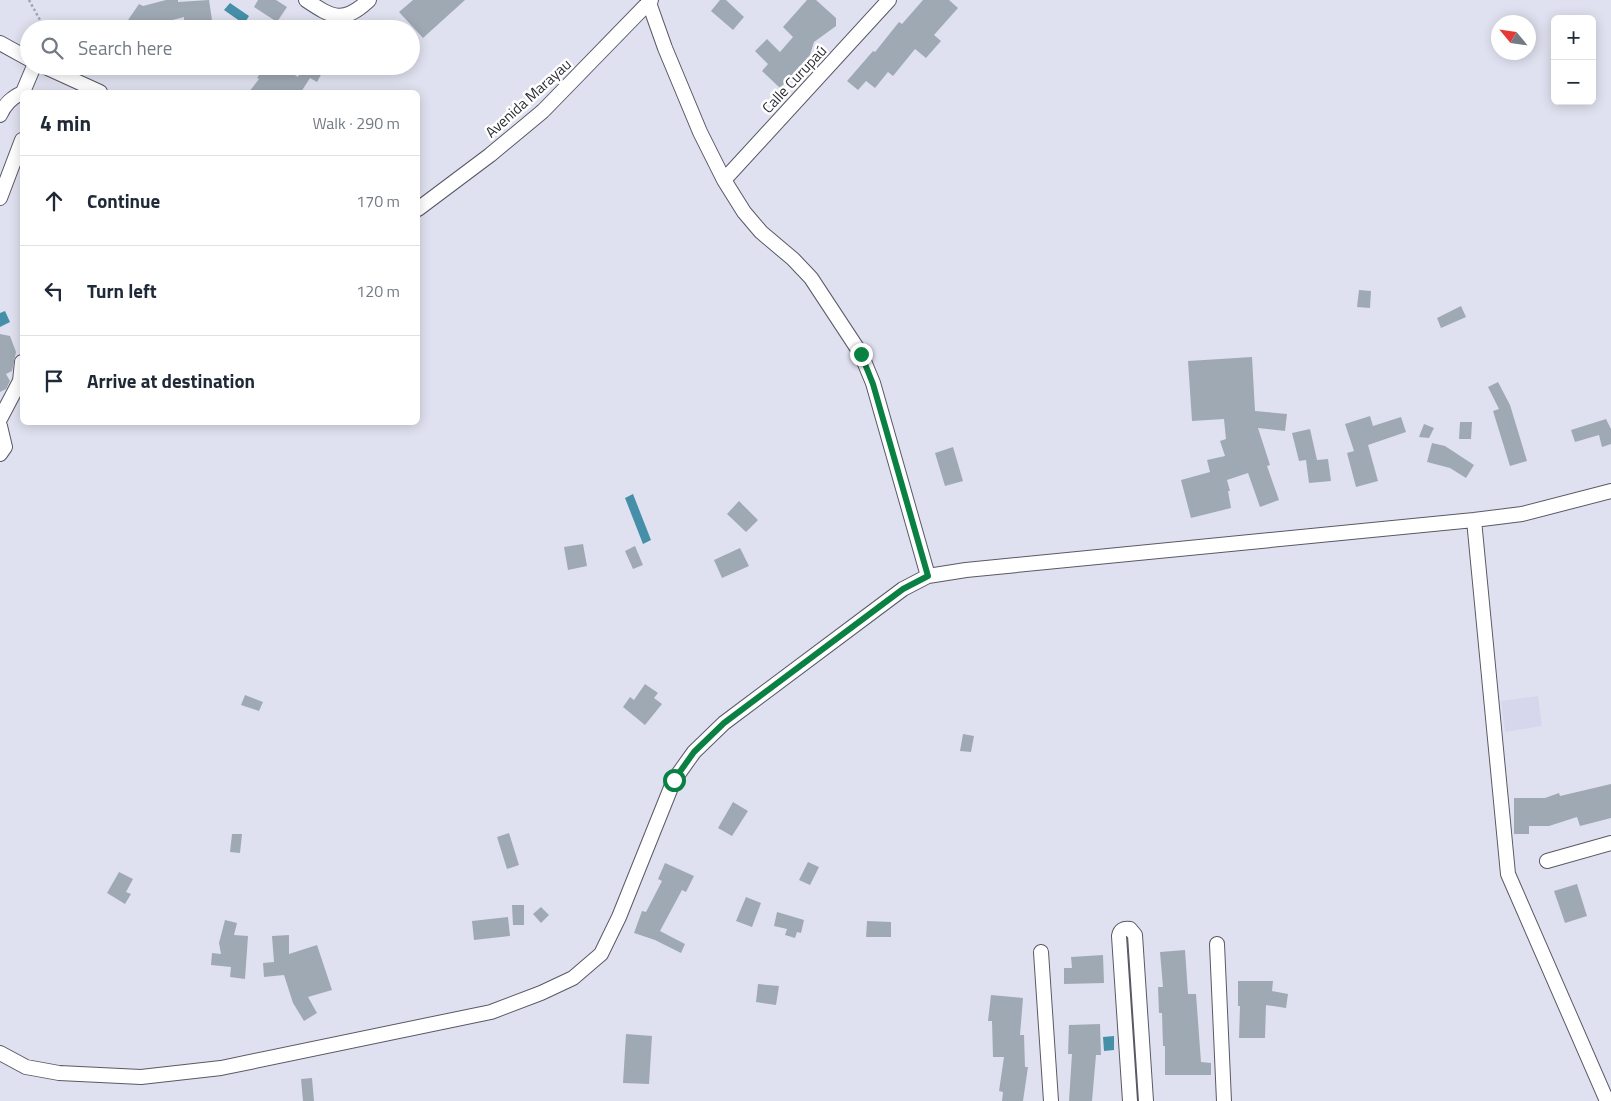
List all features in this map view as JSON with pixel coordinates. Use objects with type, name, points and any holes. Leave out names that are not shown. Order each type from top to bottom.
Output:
[{"type":"street","points":[[306,0],[323,12],[338,16],[346,16],[358,10],[369,0]]},
{"type":"street","name":"Calle Curupaú","points":[[724,180],[889,0]]},
{"type":"street","points":[[649,1],[665,48],[700,132],[724,180],[744,212],[761,232],[793,259],[811,278],[861,354],[873,384],[928,576]]},
{"type":"street","name":"Avenida Marayau","points":[[420,207],[490,155],[543,111],[649,1]]},
{"type":"street","points":[[0,43],[20,54]]},
{"type":"street","points":[[24,90],[30,75]]},
{"type":"street","points":[[63,75],[96,90]]},
{"type":"street","points":[[0,115],[4,106],[12,98],[20,94]]},
{"type":"street","points":[[0,198],[20,145]]},
{"type":"street","points":[[0,419],[20,381]]},
{"type":"street","points":[[0,426],[5,447],[0,454]]},
{"type":"street","points":[[0,1054],[26,1067],[59,1073],[141,1077],[221,1068],[491,1012],[541,993],[573,978],[601,954],[619,916],[674,780],[694,752],[731,717],[903,589],[928,576],[966,570],[1522,514],[1611,490]]},
{"type":"street","points":[[1474,520],[1508,874],[1607,1101]]},
{"type":"street","points":[[1547,861],[1611,843]]},
{"type":"street","points":[[1130,1101],[1119,936],[1121,931],[1125,929],[1130,929],[1135,935],[1146,1101]]},
{"type":"street","points":[[1217,944],[1224,1101]]},
{"type":"street","points":[[1041,952],[1051,1101]]},
{"type":"path","points":[[29,0],[40,20]]},
{"type":"shaded area","points":[[1538,696],[1542,726],[1505,732],[1501,701]]},
{"type":"water","points":[[230,3],[249,16],[246,20],[238,20],[224,10]]},
{"type":"water","points":[[5,311],[10,322],[0,327],[0,313]]},
{"type":"water","points":[[633,494],[651,540],[643,544],[625,498]]},
{"type":"water","points":[[1114,1036],[1114,1050],[1104,1051],[1103,1037]]},
{"type":"building","points":[[166,0],[178,0],[178,2],[209,0],[212,20],[184,20],[184,17],[172,20],[128,20],[139,4],[143,6]]},
{"type":"building","points":[[258,0],[276,0],[287,7],[278,20],[274,20],[254,7]]},
{"type":"building","points":[[413,0],[465,0],[423,38],[420,35],[420,20],[406,20],[399,12]]},
{"type":"building","points":[[720,0],[726,0],[744,17],[733,30],[711,11]]},
{"type":"building","points":[[807,0],[816,0],[836,18],[836,26],[814,42],[810,55],[780,88],[762,71],[768,64],[755,51],[767,39],[780,52],[793,37],[783,27]]},
{"type":"building","points":[[923,0],[949,0],[958,8],[934,35],[941,41],[926,58],[915,49],[893,76],[888,72],[875,88],[866,81],[858,90],[847,81],[873,51],[875,52],[899,22],[902,24]]},
{"type":"building","points":[[259,75],[295,75],[298,77],[299,75],[321,75],[317,82],[310,78],[302,90],[251,90],[259,79],[257,78]]},
{"type":"building","points":[[1359,290],[1371,291],[1370,308],[1357,307]]},
{"type":"building","points":[[1461,306],[1466,317],[1441,328],[1437,318]]},
{"type":"building","points":[[0,334],[10,336],[16,352],[12,371],[6,374],[10,381],[6,389],[0,392]]},
{"type":"building","points":[[1252,357],[1255,411],[1287,414],[1285,431],[1258,428],[1270,465],[1267,466],[1279,500],[1260,507],[1248,473],[1227,480],[1231,508],[1191,518],[1181,480],[1210,472],[1207,460],[1225,456],[1220,441],[1226,439],[1224,419],[1192,421],[1188,361]]},
{"type":"building","points":[[1498,382],[1510,405],[1527,461],[1510,466],[1493,411],[1499,409],[1488,387]]},
{"type":"building","points":[[1370,416],[1373,426],[1401,417],[1406,432],[1368,445],[1378,481],[1356,487],[1347,453],[1354,451],[1345,424]]},
{"type":"building","points":[[1606,419],[1611,429],[1611,444],[1602,447],[1599,435],[1575,442],[1571,430]]},
{"type":"building","points":[[1460,422],[1472,422],[1471,439],[1459,439]]},
{"type":"building","points":[[1424,424],[1434,428],[1429,438],[1419,437]]},
{"type":"building","points":[[1310,429],[1317,460],[1328,459],[1331,481],[1309,483],[1306,460],[1299,461],[1292,433]]},
{"type":"building","points":[[1432,443],[1445,446],[1474,465],[1466,478],[1450,468],[1427,462]]},
{"type":"building","points":[[953,447],[963,481],[945,486],[935,453]]},
{"type":"building","points":[[739,501],[758,520],[746,532],[727,514]]},
{"type":"building","points":[[583,544],[587,566],[568,570],[564,547]]},
{"type":"building","points":[[635,546],[643,565],[633,569],[625,551]]},
{"type":"building","points":[[740,548],[749,566],[722,578],[714,560]]},
{"type":"building","points":[[645,684],[658,693],[654,698],[662,704],[645,725],[623,707],[630,697],[634,700]]},
{"type":"building","points":[[245,695],[263,702],[259,711],[241,705]]},
{"type":"building","points":[[963,734],[974,736],[971,752],[960,751]]},
{"type":"building","points":[[1611,784],[1611,818],[1580,826],[1577,817],[1549,826],[1529,826],[1529,834],[1514,834],[1514,798],[1545,798],[1559,793],[1560,796]]},
{"type":"building","points":[[733,802],[748,811],[732,836],[718,828]]},
{"type":"building","points":[[509,833],[519,865],[507,869],[497,837]]},
{"type":"building","points":[[232,834],[242,834],[240,853],[230,852]]},
{"type":"building","points":[[808,862],[819,867],[810,885],[799,880]]},
{"type":"building","points":[[665,863],[694,876],[686,892],[682,890],[660,931],[685,944],[681,953],[655,940],[634,933],[642,911],[646,912],[662,881],[658,879]]},
{"type":"building","points":[[119,872],[133,879],[126,892],[131,894],[125,904],[107,893]]},
{"type":"building","points":[[1577,884],[1587,916],[1565,923],[1554,891]]},
{"type":"building","points":[[746,897],[761,903],[752,927],[736,921]]},
{"type":"building","points":[[512,905],[524,905],[524,925],[513,925]]},
{"type":"building","points":[[541,907],[549,915],[541,923],[533,914]]},
{"type":"building","points":[[777,912],[804,920],[801,933],[797,932],[795,938],[785,935],[787,929],[774,926]]},
{"type":"building","points":[[508,917],[510,936],[474,940],[472,921]]},
{"type":"building","points":[[225,920],[237,923],[234,935],[248,936],[245,979],[230,977],[231,967],[211,965],[212,953],[221,954],[219,943]]},
{"type":"building","points":[[867,921],[891,922],[891,937],[866,937]]},
{"type":"building","points":[[289,935],[289,954],[317,945],[332,990],[308,997],[317,1013],[304,1021],[293,1003],[284,975],[264,977],[263,963],[274,962],[272,936]]},
{"type":"building","points":[[1185,950],[1188,994],[1196,994],[1201,1062],[1211,1063],[1211,1075],[1165,1075],[1162,1013],[1159,1013],[1158,987],[1163,987],[1160,952]]},
{"type":"building","points":[[1103,955],[1104,983],[1064,984],[1064,968],[1072,968],[1071,957]]},
{"type":"building","points":[[1238,981],[1273,981],[1272,991],[1288,994],[1286,1008],[1266,1005],[1265,1038],[1239,1038],[1240,1006],[1238,1006]]},
{"type":"building","points":[[758,984],[779,986],[776,1005],[756,1002]]},
{"type":"building","points":[[991,995],[1023,998],[1020,1035],[1024,1035],[1025,1067],[1028,1067],[1023,1101],[1002,1101],[1003,1092],[999,1091],[1004,1057],[993,1057],[992,1021],[988,1021]]},
{"type":"building","points":[[1100,1024],[1101,1055],[1096,1055],[1092,1101],[1069,1101],[1072,1054],[1068,1054],[1069,1025]]},
{"type":"building","points":[[626,1034],[652,1036],[649,1084],[623,1083]]},
{"type":"building","points":[[312,1078],[314,1101],[303,1101],[301,1079]]},
{"type":"route","points":[[674,780],[694,752],[724,723],[903,589],[928,576],[873,384],[861,354]]}]
